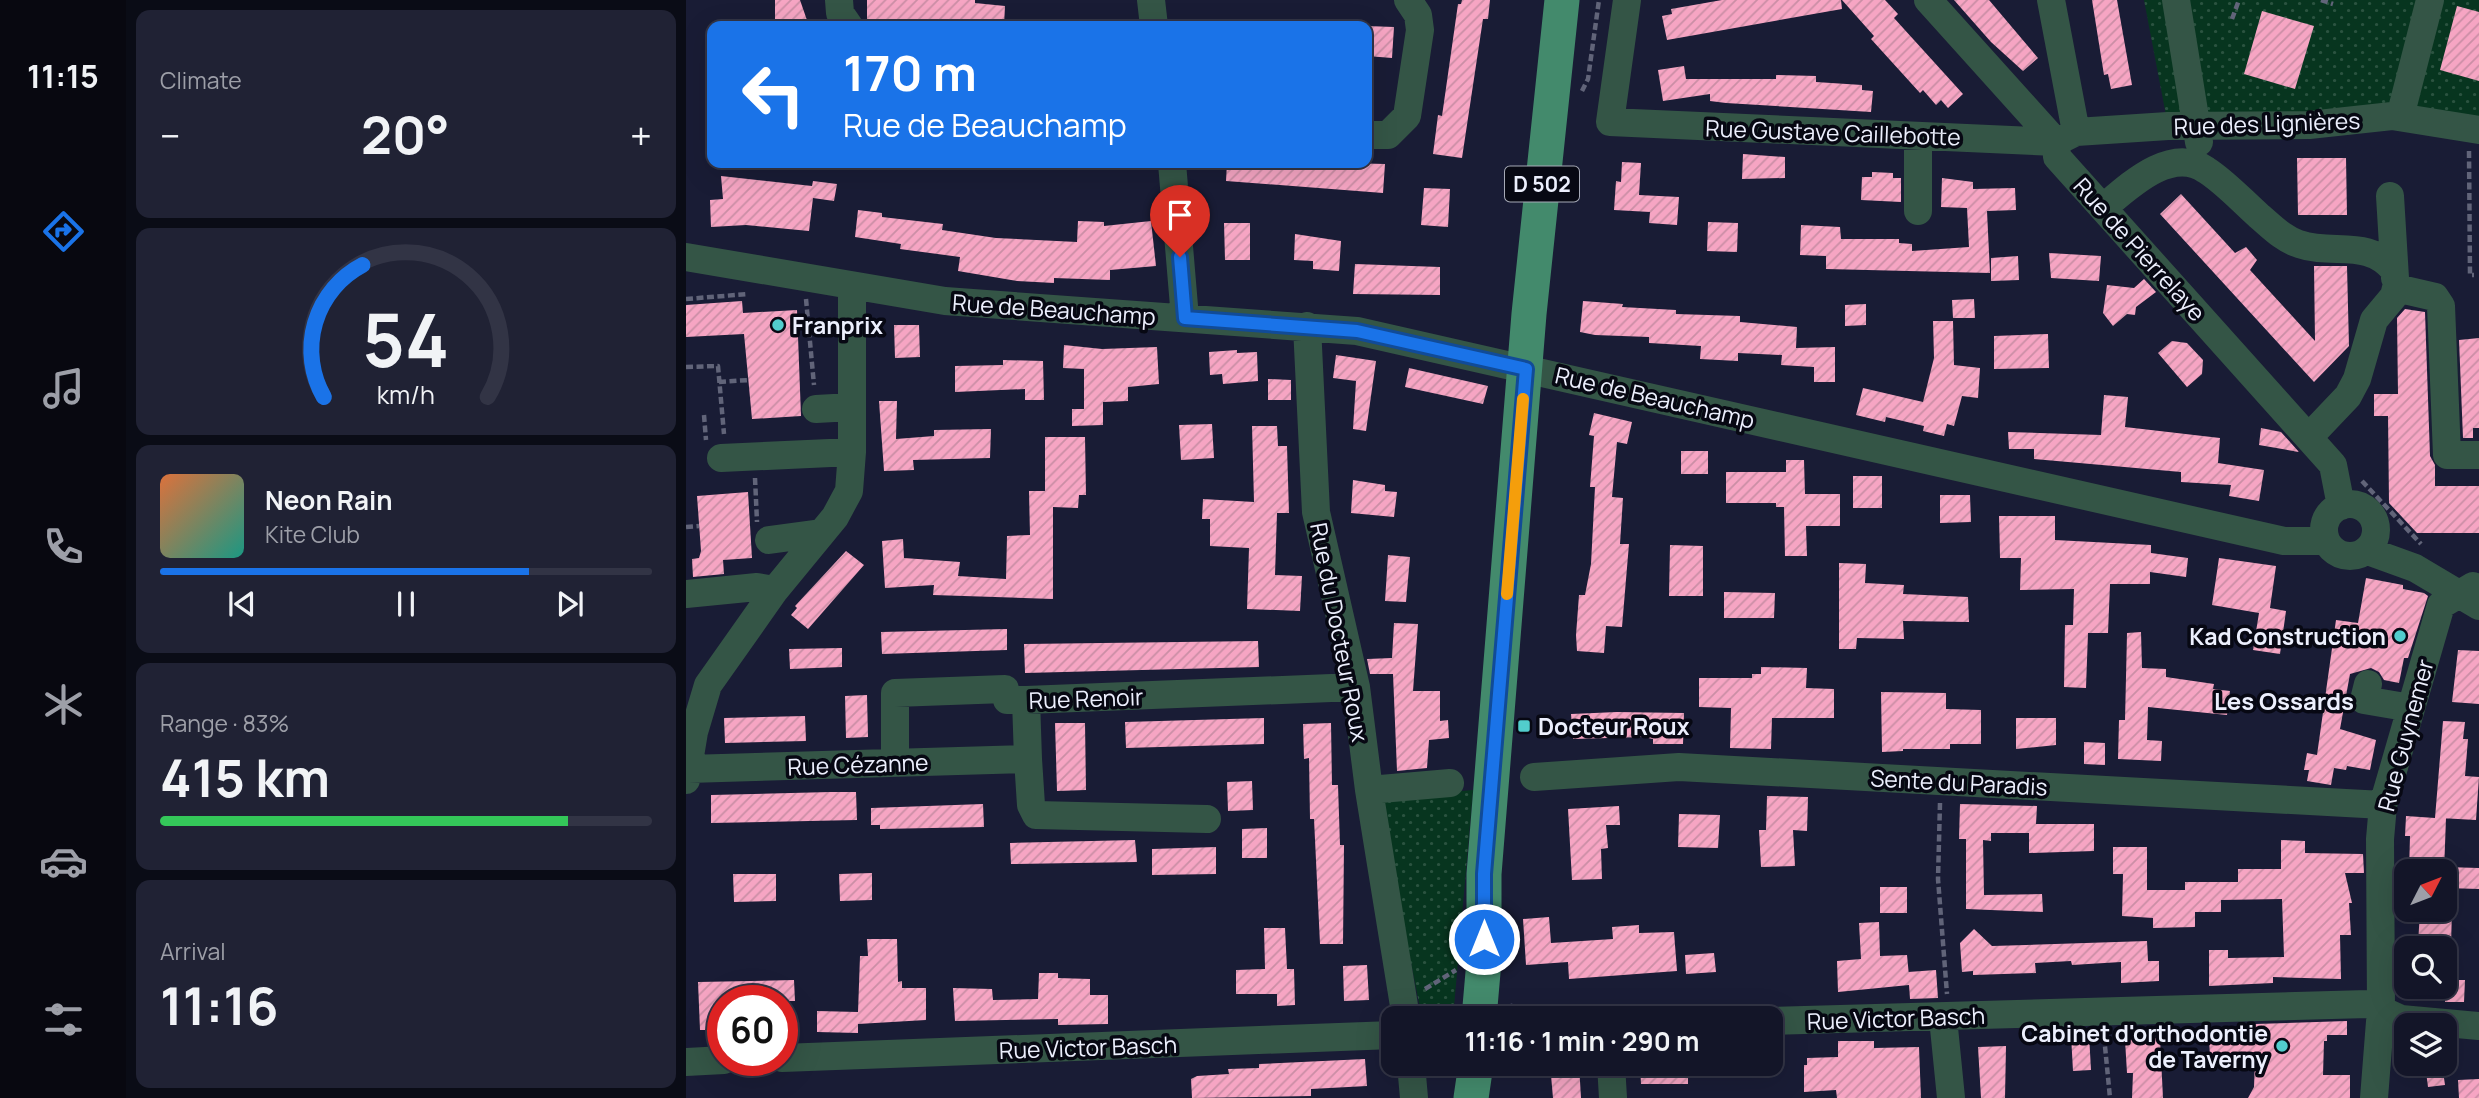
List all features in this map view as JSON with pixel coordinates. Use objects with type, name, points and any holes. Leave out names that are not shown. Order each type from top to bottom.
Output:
[{"type":"main road","name":"D 502","points":[[1480,1006],[1484,961],[1484,874],[1548,119],[1562,0]]},
{"type":"main road","name":"D 502","points":[[1462,1006],[1484,874]]},
{"type":"main road","points":[[1455,1098],[1456,1076]]},
{"type":"main road","points":[[1471,1098],[1474,1076]]},
{"type":"street","points":[[839,0],[840,13],[846,21]]},
{"type":"street","points":[[1151,0],[1153,21]]},
{"type":"street","points":[[1372,135],[1388,135],[1407,116],[1420,30],[1418,15],[1408,0]]},
{"type":"street","name":"Rue Gustave Caillebotte","points":[[1627,0],[1610,122],[1918,136],[2066,137]]},
{"type":"street","name":"Rue de Pierrelaye","points":[[1928,0],[2066,137],[2057,157],[2333,465],[2341,506]]},
{"type":"street","points":[[2051,0],[2066,137]]},
{"type":"street","points":[[2176,0],[2202,167]]},
{"type":"street","points":[[2392,116],[2401,113],[2430,0]]},
{"type":"street","name":"Rue des Lignières","points":[[2066,137],[2197,125],[2309,125],[2392,116],[2477,130]]},
{"type":"street","points":[[1918,136],[1918,211]]},
{"type":"street","points":[[2103,208],[2141,177],[2162,167],[2189,162],[2202,167],[2281,235],[2300,245],[2366,251],[2384,257],[2395,279],[2435,297],[2441,306],[2447,455],[2479,454]]},
{"type":"street","points":[[1172,168],[1185,318]]},
{"type":"street","points":[[2309,437],[2348,396],[2367,350],[2374,320],[2394,296],[2390,196]]},
{"type":"street","name":"Rue de Beauchamp","points":[[686,257],[945,301],[1045,311],[1357,331],[2284,541],[2326,541]]},
{"type":"street","points":[[687,775],[694,732],[708,685],[775,590],[835,517],[849,491],[852,452],[852,287]]},
{"type":"street","name":"Rue du Docteur Roux","points":[[1307,326],[1316,512],[1356,687],[1369,790],[1404,1006]]},
{"type":"street","points":[[816,409],[852,407]]},
{"type":"street","points":[[723,458],[852,452]]},
{"type":"street","points":[[2372,540],[2351,557],[2341,555],[2326,541],[2326,520],[2341,506],[2361,506],[2369,512],[2372,540],[2400,561],[2473,593]]},
{"type":"street","points":[[769,540],[821,533]]},
{"type":"street","points":[[686,594],[757,587],[775,590]]},
{"type":"street","name":"Rue Guynemer","points":[[2374,1098],[2381,1009],[2380,839],[2383,805],[2441,605],[2473,593]]},
{"type":"street","points":[[2368,684],[2364,700],[2411,708]]},
{"type":"street","name":"Rue Renoir","points":[[895,763],[895,693],[1005,689],[1007,700],[1026,700],[1356,687]]},
{"type":"street","points":[[1026,700],[1031,805],[1036,815],[1207,819]]},
{"type":"street","name":"Rue Cézanne","points":[[687,775],[895,763],[1028,759]]},
{"type":"street","name":"Sente du Paradis","points":[[1534,777],[1679,767],[2383,805]]},
{"type":"street","points":[[1369,790],[1450,783]]},
{"type":"street","name":"Rue Victor Basch","points":[[1783,1021],[1946,1018],[2102,1009],[2368,1004],[2400,1019],[2479,1026]]},
{"type":"street","points":[[1946,1018],[1951,1098]]},
{"type":"street","name":"Rue Victor Basch","points":[[798,1057],[1381,1035]]},
{"type":"street","points":[[686,1062],[707,1061]]},
{"type":"street","points":[[1412,1076],[1414,1098]]},
{"type":"street","points":[[1612,1076],[1613,1098]]},
{"type":"path","points":[[2232,19],[2239,0]]},
{"type":"path","points":[[2321,0],[2333,4]]},
{"type":"path","points":[[2474,275],[2470,275],[2468,140],[2477,130]]},
{"type":"path","points":[[686,299],[761,293]]},
{"type":"path","points":[[806,293],[816,409]]},
{"type":"path","points":[[686,366],[718,366],[723,458]]},
{"type":"path","points":[[719,382],[749,380]]},
{"type":"path","points":[[754,457],[758,539],[769,540]]},
{"type":"path","points":[[686,527],[699,526]]},
{"type":"path","points":[[1940,781],[1938,879],[1946,1018]]},
{"type":"path","points":[[1411,1006],[1454,970],[1466,970]]},
{"type":"path","points":[[2102,1009],[2109,1098]]},
{"type":"green space","points":[[2144,0],[2479,0],[2479,120],[2168,126]]},
{"type":"green space","points":[[1473,790],[1454,1006],[1420,1006],[1378,798]]},
{"type":"building","points":[[775,0],[800,0],[807,21],[775,21]]},
{"type":"building","points":[[867,0],[975,0],[975,3],[1005,6],[1004,21],[867,20]]},
{"type":"building","points":[[1462,0],[1490,0],[1488,19],[1483,19],[1462,158],[1433,154],[1438,115],[1442,116],[1458,4],[1461,4]]},
{"type":"building","points":[[1722,0],[1841,0],[1842,9],[1667,40],[1662,16],[1672,14],[1671,9]]},
{"type":"building","points":[[1842,0],[1885,0],[1898,14],[1894,18],[1963,94],[1948,108],[1941,100],[1936,105],[1923,90],[1920,93],[1871,39],[1874,36]]},
{"type":"building","points":[[1954,0],[1989,0],[2038,58],[2023,71],[1991,42]]},
{"type":"building","points":[[2092,0],[2117,0],[2132,85],[2111,89],[2108,74],[2104,75]]},
{"type":"building","points":[[2457,6],[2479,12],[2479,81],[2440,70]]},
{"type":"building","points":[[2262,11],[2314,26],[2295,89],[2244,74]]},
{"type":"building","points":[[1372,26],[1394,27],[1392,58],[1372,56]]},
{"type":"building","points":[[1684,66],[1686,79],[1816,76],[1816,82],[1862,85],[1862,90],[1873,91],[1871,112],[1726,103],[1710,101],[1710,94],[1663,101],[1658,70]]},
{"type":"building","points":[[1743,154],[1785,157],[1785,178],[1742,179]]},
{"type":"building","points":[[2297,158],[2346,158],[2347,215],[2298,215]]},
{"type":"building","points":[[1622,162],[1641,163],[1639,195],[1679,197],[1677,225],[1649,223],[1650,212],[1614,210],[1616,181],[1621,182]]},
{"type":"building","points":[[1372,164],[1385,164],[1383,193],[1226,181],[1227,168],[1345,170],[1372,168]]},
{"type":"building","points":[[1872,172],[1893,173],[1893,178],[1901,178],[1901,202],[1861,200],[1862,177],[1872,177]]},
{"type":"building","points":[[721,176],[812,186],[813,181],[837,184],[834,201],[813,198],[809,231],[746,225],[711,227],[710,200],[723,199]]},
{"type":"building","points":[[1942,178],[1973,182],[1973,189],[2015,188],[2016,210],[1987,211],[1990,273],[1826,269],[1826,256],[1800,255],[1801,225],[1840,227],[1841,239],[1899,239],[1899,243],[1912,244],[1912,251],[1969,247],[1967,208],[1941,207]]},
{"type":"building","points":[[1424,188],[1450,189],[1448,227],[1421,225]]},
{"type":"building","points":[[2181,194],[2235,253],[2246,247],[2257,260],[2250,270],[2315,341],[2314,266],[2347,266],[2349,346],[2314,382],[2160,214]]},
{"type":"building","points":[[858,210],[882,213],[882,217],[943,224],[942,230],[996,238],[1077,242],[1078,221],[1104,222],[1104,226],[1151,221],[1156,266],[1110,270],[1110,280],[1054,278],[1054,283],[1017,281],[958,271],[960,257],[900,249],[901,244],[855,237]]},
{"type":"building","points":[[1708,222],[1738,223],[1737,252],[1707,251]]},
{"type":"building","points":[[1224,223],[1250,223],[1250,260],[1225,260]]},
{"type":"building","points":[[1295,234],[1341,241],[1339,271],[1313,269],[1313,261],[1294,260]]},
{"type":"building","points":[[2049,253],[2101,256],[2099,281],[2051,278]]},
{"type":"building","points":[[2018,256],[2019,280],[1991,281],[1991,258]]},
{"type":"building","points":[[1355,264],[1440,267],[1440,295],[1353,294]]},
{"type":"building","points":[[2144,279],[2156,292],[2136,307],[2135,315],[2127,314],[2113,326],[2103,313],[2107,285],[2134,288]]},
{"type":"building","points":[[1974,299],[1975,318],[1953,318],[1952,300]]},
{"type":"building","points":[[742,301],[743,313],[797,310],[801,416],[752,419],[744,334],[686,337],[686,305]]},
{"type":"building","points":[[1583,301],[1623,304],[1622,307],[1676,310],[1676,314],[1740,316],[1740,322],[1797,327],[1796,348],[1835,347],[1835,382],[1814,382],[1814,367],[1781,365],[1782,355],[1738,353],[1738,361],[1700,359],[1701,346],[1649,343],[1649,337],[1580,332]]},
{"type":"building","points":[[1866,304],[1866,325],[1845,326],[1845,305]]},
{"type":"building","points":[[2405,309],[2425,312],[2430,456],[2435,465],[2435,486],[2479,486],[2479,533],[2417,533],[2389,503],[2388,416],[2374,416],[2374,394],[2398,394],[2397,318]]},
{"type":"building","points":[[1933,321],[1953,321],[1954,365],[1980,368],[1978,398],[1962,396],[1954,426],[1947,424],[1944,436],[1923,431],[1924,426],[1886,417],[1885,422],[1856,415],[1863,388],[1923,402],[1934,358]]},
{"type":"building","points":[[894,325],[919,325],[920,357],[895,358]]},
{"type":"building","points":[[2048,334],[2049,368],[1994,369],[1994,336]]},
{"type":"building","points":[[2479,338],[2479,428],[2473,428],[2473,438],[2463,438],[2459,340]]},
{"type":"building","points":[[2172,341],[2187,343],[2203,360],[2202,374],[2187,387],[2158,353]]},
{"type":"building","points":[[1064,345],[1102,349],[1157,347],[1159,384],[1128,387],[1128,401],[1103,402],[1103,425],[1072,426],[1072,409],[1084,409],[1084,369],[1063,368]]},
{"type":"building","points":[[1237,350],[1237,353],[1257,352],[1258,381],[1223,384],[1222,374],[1210,375],[1209,352]]},
{"type":"building","points":[[1336,355],[1376,361],[1366,431],[1353,429],[1356,381],[1333,378]]},
{"type":"building","points":[[1003,360],[1043,361],[1044,400],[1025,400],[1025,389],[955,392],[955,366],[1003,365]]},
{"type":"building","points":[[1409,368],[1488,386],[1483,404],[1405,387]]},
{"type":"building","points":[[1268,379],[1291,380],[1291,400],[1268,400]]},
{"type":"building","points":[[2104,395],[2128,397],[2125,427],[2220,438],[2218,463],[2264,470],[2259,501],[2229,496],[2231,485],[2181,482],[2181,472],[2034,459],[2034,449],[2009,449],[2008,432],[2101,435]]},
{"type":"building","points":[[879,401],[897,401],[896,439],[934,436],[934,430],[991,429],[990,458],[913,460],[914,470],[884,471]]},
{"type":"building","points":[[1594,413],[1632,422],[1627,444],[1617,442],[1612,497],[1623,498],[1620,544],[1629,544],[1622,627],[1606,626],[1604,653],[1577,651],[1576,635],[1579,595],[1585,595],[1591,564],[1595,487],[1590,487],[1594,436],[1589,435]]},
{"type":"building","points":[[1212,424],[1214,458],[1181,460],[1179,425]]},
{"type":"building","points":[[1252,426],[1277,426],[1278,446],[1287,446],[1289,513],[1277,513],[1275,575],[1302,576],[1300,611],[1247,609],[1249,548],[1210,546],[1210,519],[1202,519],[1203,499],[1254,502]]},
{"type":"building","points":[[2261,428],[2281,432],[2299,452],[2259,445]]},
{"type":"building","points":[[1045,437],[1085,437],[1086,495],[1079,495],[1078,508],[1053,507],[1053,599],[933,595],[934,585],[885,588],[882,541],[903,539],[904,558],[960,562],[958,576],[1006,579],[1007,536],[1030,535],[1029,491],[1045,491]]},
{"type":"building","points":[[1681,451],[1708,451],[1708,474],[1681,474]]},
{"type":"building","points":[[1786,460],[1804,460],[1805,494],[1840,494],[1840,526],[1806,526],[1807,556],[1785,556],[1784,507],[1776,507],[1776,503],[1726,503],[1726,472],[1786,472]]},
{"type":"building","points":[[1853,476],[1882,476],[1882,508],[1853,508]]},
{"type":"building","points":[[1353,480],[1385,485],[1385,491],[1397,492],[1394,517],[1351,513]]},
{"type":"building","points":[[748,492],[752,558],[723,560],[724,574],[693,577],[692,559],[699,558],[701,551],[697,496]]},
{"type":"building","points":[[1940,495],[1970,495],[1971,522],[1940,523]]},
{"type":"building","points":[[1999,516],[2055,516],[2055,540],[2151,545],[2151,553],[2188,558],[2186,577],[2150,572],[2150,584],[2110,584],[2108,633],[2088,633],[2086,688],[2064,687],[2065,625],[2073,625],[2074,589],[2020,590],[2021,558],[2000,558]]},
{"type":"building","points":[[1670,545],[1703,546],[1703,596],[1669,596]]},
{"type":"building","points":[[846,551],[864,565],[808,629],[791,615],[797,608],[795,606]]},
{"type":"building","points":[[1388,555],[1410,557],[1406,602],[1385,601]]},
{"type":"building","points":[[2219,558],[2276,566],[2270,608],[2286,611],[2280,654],[2253,650],[2259,613],[2212,605]]},
{"type":"building","points":[[1839,563],[1866,564],[1865,583],[1904,585],[1903,594],[1968,597],[1969,622],[1903,621],[1904,639],[1857,638],[1856,649],[1839,649]]},
{"type":"building","points":[[2366,578],[2403,585],[2403,589],[2428,596],[2408,658],[2404,658],[2399,683],[2384,680],[2379,672],[2371,668],[2350,674],[2340,729],[2376,740],[2370,770],[2347,766],[2346,770],[2334,768],[2331,785],[2307,781],[2309,770],[2304,770],[2307,753],[2317,755],[2336,620],[2358,623]]},
{"type":"building","points":[[1724,592],[1775,593],[1774,618],[1724,618]]},
{"type":"building","points":[[1394,623],[1418,624],[1413,691],[1440,691],[1440,721],[1448,720],[1449,738],[1429,740],[1427,768],[1397,771],[1393,674],[1370,674],[1367,659],[1392,658]]},
{"type":"building","points":[[1007,629],[1007,650],[882,654],[881,632]]},
{"type":"building","points":[[2141,632],[2142,668],[2166,669],[2166,677],[2214,684],[2213,689],[2230,691],[2227,715],[2148,707],[2147,740],[2162,741],[2161,761],[2118,759],[2119,720],[2125,720],[2127,633]]},
{"type":"building","points":[[1258,641],[1259,667],[1025,673],[1024,644]]},
{"type":"building","points":[[842,648],[842,667],[790,669],[789,649]]},
{"type":"building","points":[[2458,650],[2479,651],[2479,704],[2452,702]]},
{"type":"building","points":[[1761,667],[1807,668],[1806,688],[1834,689],[1834,718],[1772,718],[1771,749],[1730,748],[1731,708],[1699,707],[1699,678],[1752,678],[1752,674],[1761,674]]},
{"type":"building","points":[[1881,692],[1946,693],[1946,709],[1981,710],[1981,744],[1950,744],[1950,749],[1882,752]]},
{"type":"building","points":[[867,695],[868,737],[846,738],[845,696]]},
{"type":"building","points":[[1684,713],[1683,744],[1653,744],[1653,739],[1643,737],[1573,739],[1571,714]]},
{"type":"building","points":[[805,716],[806,741],[725,743],[724,718]]},
{"type":"building","points":[[1264,718],[1264,744],[1126,748],[1125,722]]},
{"type":"building","points":[[2016,718],[2056,718],[2056,745],[2016,749]]},
{"type":"building","points":[[2443,721],[2465,722],[2463,739],[2468,739],[2465,776],[2479,777],[2476,820],[2446,818],[2444,859],[2409,859],[2410,836],[2405,836],[2406,816],[2435,818]]},
{"type":"building","points":[[1055,723],[1085,723],[1086,790],[1057,791]]},
{"type":"building","points":[[1331,723],[1332,785],[1338,785],[1340,845],[1344,845],[1343,944],[1320,944],[1314,819],[1310,819],[1309,758],[1304,759],[1303,724]]},
{"type":"building","points":[[2084,742],[2105,743],[2105,765],[2084,764]]},
{"type":"building","points":[[1252,781],[1253,810],[1228,811],[1227,782]]},
{"type":"building","points":[[856,792],[857,820],[711,823],[711,795]]},
{"type":"building","points":[[1767,796],[1808,797],[1807,831],[1793,830],[1795,866],[1761,867],[1759,830],[1766,830]]},
{"type":"building","points":[[983,804],[984,827],[880,829],[880,825],[871,825],[871,808]]},
{"type":"building","points":[[1960,804],[2037,806],[2036,824],[2094,824],[2094,851],[2029,853],[2029,833],[1991,833],[1991,841],[1983,840],[1984,895],[2042,894],[2043,912],[1966,909],[1966,839],[1959,839]]},
{"type":"building","points":[[1619,806],[1620,825],[1606,825],[1608,848],[1601,849],[1602,879],[1572,880],[1568,809]]},
{"type":"building","points":[[1679,814],[1720,815],[1718,848],[1678,847]]},
{"type":"building","points":[[1267,828],[1267,858],[1242,858],[1242,829]]},
{"type":"building","points":[[1135,840],[1137,862],[1011,864],[1010,843]]},
{"type":"building","points":[[2281,840],[2305,841],[2305,853],[2363,854],[2364,873],[2345,873],[2352,903],[2349,903],[2351,935],[2340,935],[2341,979],[2273,977],[2273,983],[2209,986],[2209,950],[2228,950],[2228,958],[2284,957],[2282,899],[2221,900],[2221,912],[2195,912],[2195,927],[2153,928],[2153,918],[2122,916],[2123,874],[2113,874],[2113,847],[2147,847],[2147,890],[2185,890],[2185,882],[2238,882],[2238,869],[2281,869]]},
{"type":"building","points":[[1216,847],[1216,874],[1152,875],[1152,849]]},
{"type":"building","points":[[2457,867],[2479,868],[2479,889],[2457,888]]},
{"type":"building","points":[[872,873],[872,900],[840,901],[839,874]]},
{"type":"building","points":[[733,874],[776,874],[776,901],[734,902]]},
{"type":"building","points":[[1880,887],[1907,887],[1907,913],[1880,913]]},
{"type":"building","points":[[1549,917],[1551,943],[1613,939],[1612,927],[1639,925],[1639,933],[1674,932],[1677,971],[1569,979],[1568,962],[1526,965],[1523,919]]},
{"type":"building","points":[[1879,922],[1880,956],[1907,955],[1909,972],[1936,970],[1938,998],[1910,999],[1909,985],[1838,992],[1837,961],[1861,959],[1859,923]]},
{"type":"building","points":[[2419,922],[2452,922],[2451,936],[2419,936]]},
{"type":"building","points":[[1264,928],[1285,928],[1287,969],[1294,969],[1295,1005],[1277,1006],[1277,994],[1236,994],[1236,970],[1265,969]]},
{"type":"building","points":[[1974,929],[1992,946],[2147,941],[2148,961],[2159,961],[2159,981],[2121,983],[2121,962],[2072,965],[2071,961],[2035,963],[2036,973],[1973,975],[1973,971],[1962,972],[1960,943]]},
{"type":"building","points":[[867,939],[897,939],[898,982],[902,981],[902,988],[926,988],[926,1020],[858,1024],[858,1033],[817,1032],[817,1011],[858,1012],[860,956],[868,956]]},
{"type":"building","points":[[1714,953],[1716,972],[1686,974],[1685,955]]},
{"type":"building","points":[[1367,965],[1369,1000],[1344,1001],[1343,966]]},
{"type":"building","points":[[1039,973],[1058,973],[1058,978],[1090,979],[1090,995],[1108,995],[1108,1024],[1058,1025],[1058,1019],[955,1021],[953,988],[992,989],[993,1000],[1038,999]]},
{"type":"building","points":[[794,980],[794,985],[707,985],[707,1030],[700,1030],[698,982]]},
{"type":"building","points":[[2457,980],[2465,980],[2464,1002],[2445,1002],[2445,999],[2457,999]]},
{"type":"building","points":[[2347,1021],[2347,1035],[2327,1035],[2327,1041],[2324,1041],[2323,1075],[2350,1075],[2350,1098],[2248,1098],[2254,1087],[2255,1060],[2210,1060],[2209,1035],[2255,1034],[2255,1024]]},
{"type":"building","points":[[2089,1034],[2091,1070],[2073,1071],[2071,1035]]},
{"type":"building","points":[[2160,1038],[2163,1098],[2132,1098],[2133,1073],[2127,1073],[2125,1040]]},
{"type":"building","points":[[1838,1041],[1874,1041],[1874,1048],[1919,1047],[1921,1098],[1837,1098],[1836,1090],[1804,1092],[1804,1065],[1807,1065],[1807,1058],[1838,1057]]},
{"type":"building","points":[[2006,1046],[2005,1098],[1981,1098],[1978,1047]]},
{"type":"building","points":[[1365,1059],[1367,1086],[1311,1089],[1311,1096],[1192,1098],[1191,1079],[1197,1076],[1229,1074],[1228,1069],[1259,1068],[1259,1064]]},
{"type":"building","points":[[1551,1076],[1580,1076],[1581,1098],[1553,1098]]},
{"type":"building","points":[[1641,1076],[1688,1076],[1688,1084],[1641,1084]]},
{"type":"building","points":[[2427,1076],[2444,1076],[2445,1085],[2428,1087]]},
{"type":"building","points":[[2479,1079],[2479,1098],[2459,1098],[2458,1080]]},
{"type":"slow traffic","points":[[1507,594],[1523,399]]},
{"type":"place","name":"Franprix","points":[[778,325]]},
{"type":"place","name":"Kad Construction","points":[[2400,636]]},
{"type":"place","name":"Docteur Roux","points":[[1524,726]]},
{"type":"place","name":"Cabinet d'orthodontie de Taverny","points":[[2282,1046]]},
{"type":"district","name":"Les Ossards","points":[[2284,700]]},
{"type":"route","points":[[1180,257],[1185,318],[1357,331],[1526,369],[1484,874],[1484,939]]}]
